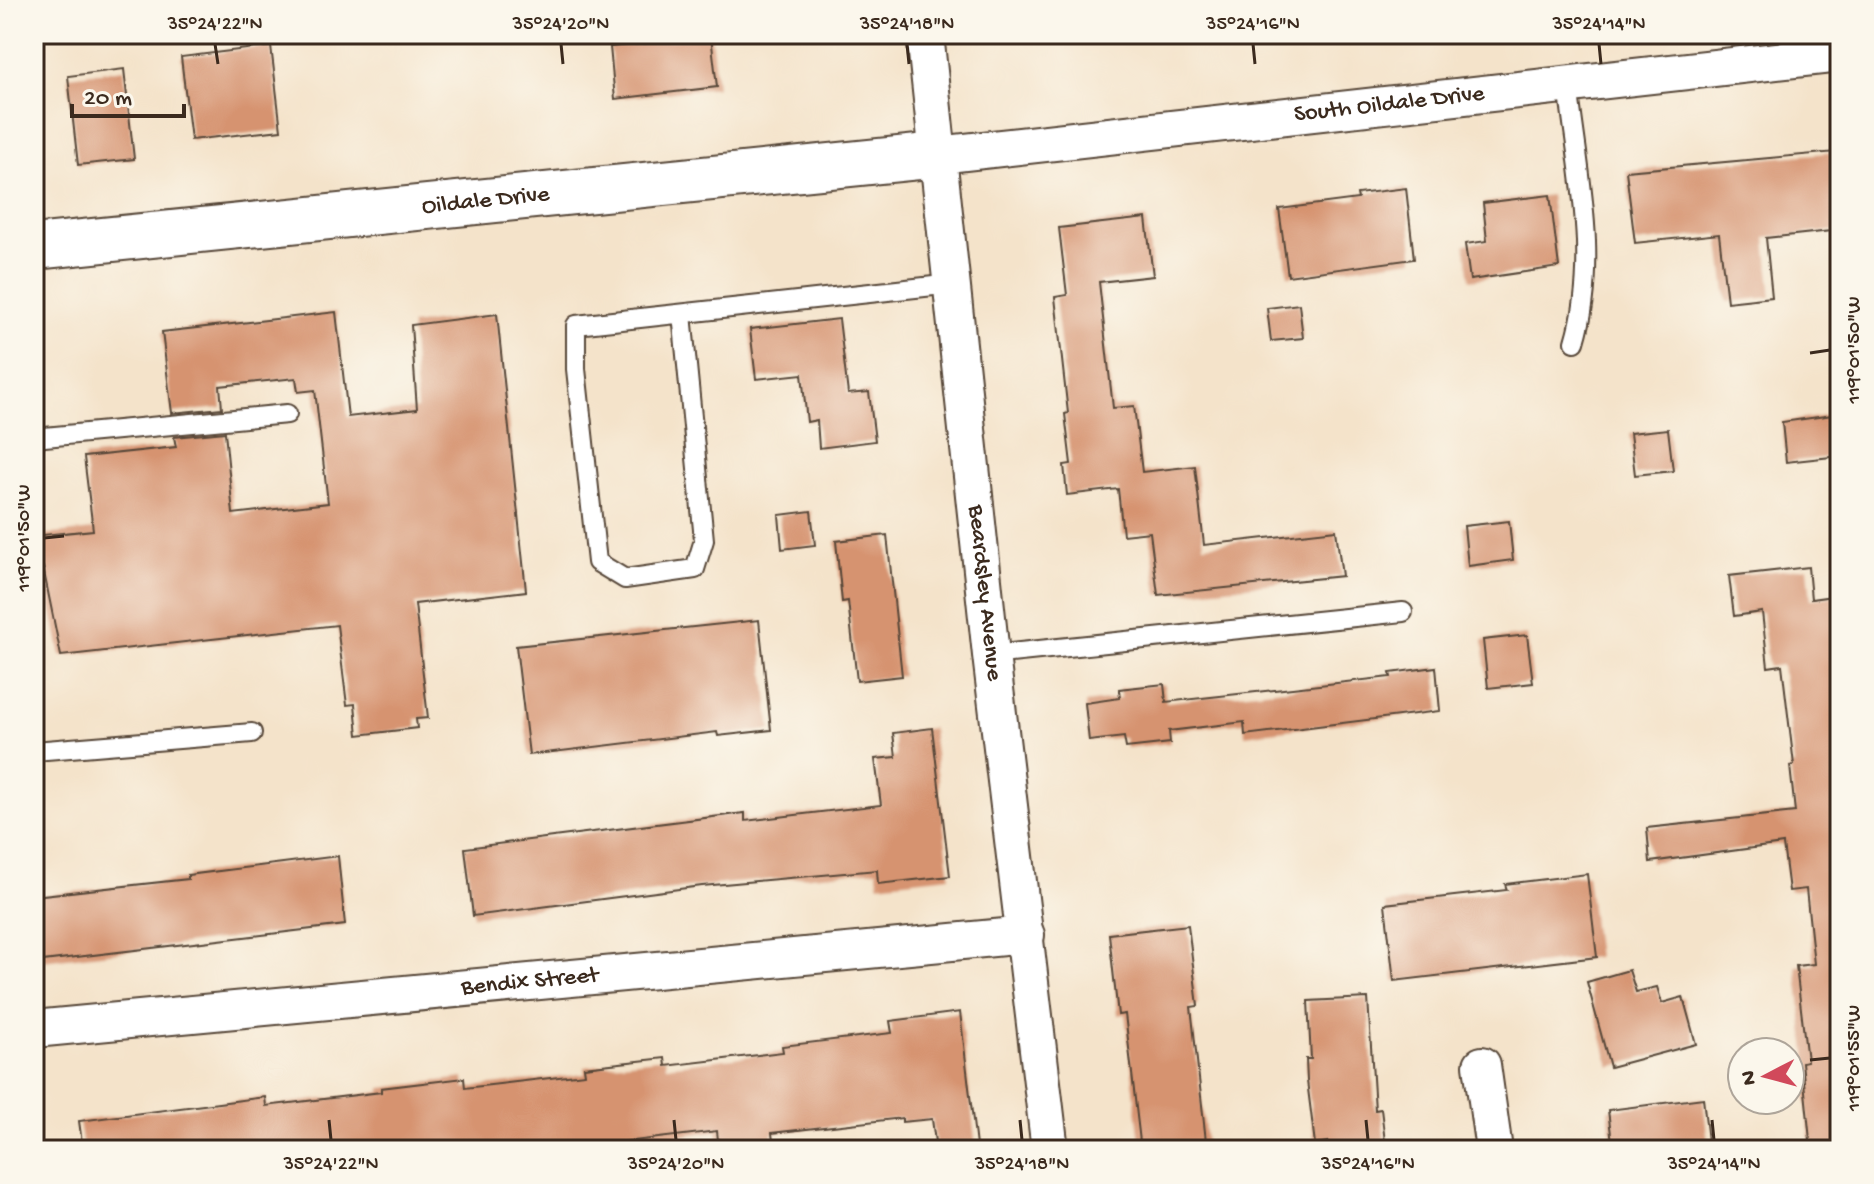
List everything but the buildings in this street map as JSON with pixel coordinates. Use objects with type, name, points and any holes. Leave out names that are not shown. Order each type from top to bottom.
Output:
[{"type":"street","name":"Beardsley Avenue","points":[[925,34],[991,655],[1050,1150]]},
{"type":"street","name":"South Oildale Drive","points":[[938,155],[1840,54]]},
{"type":"street","name":"Oildale Drive","points":[[34,247],[938,155]]},
{"type":"street","name":"Bendix Street","points":[[34,1029],[1026,935]]},
{"type":"street","points":[[1482,1065],[1494,1150]]},
{"type":"lane","points":[[1568,84],[1585,236],[1587,291],[1575,342]]},
{"type":"lane","points":[[682,314],[704,540],[695,569],[625,579],[597,562],[576,369],[576,325],[952,284]]},
{"type":"lane","points":[[34,438],[287,414]]},
{"type":"lane","points":[[991,655],[1403,612]]},
{"type":"lane","points":[[34,751],[252,733]]}]
